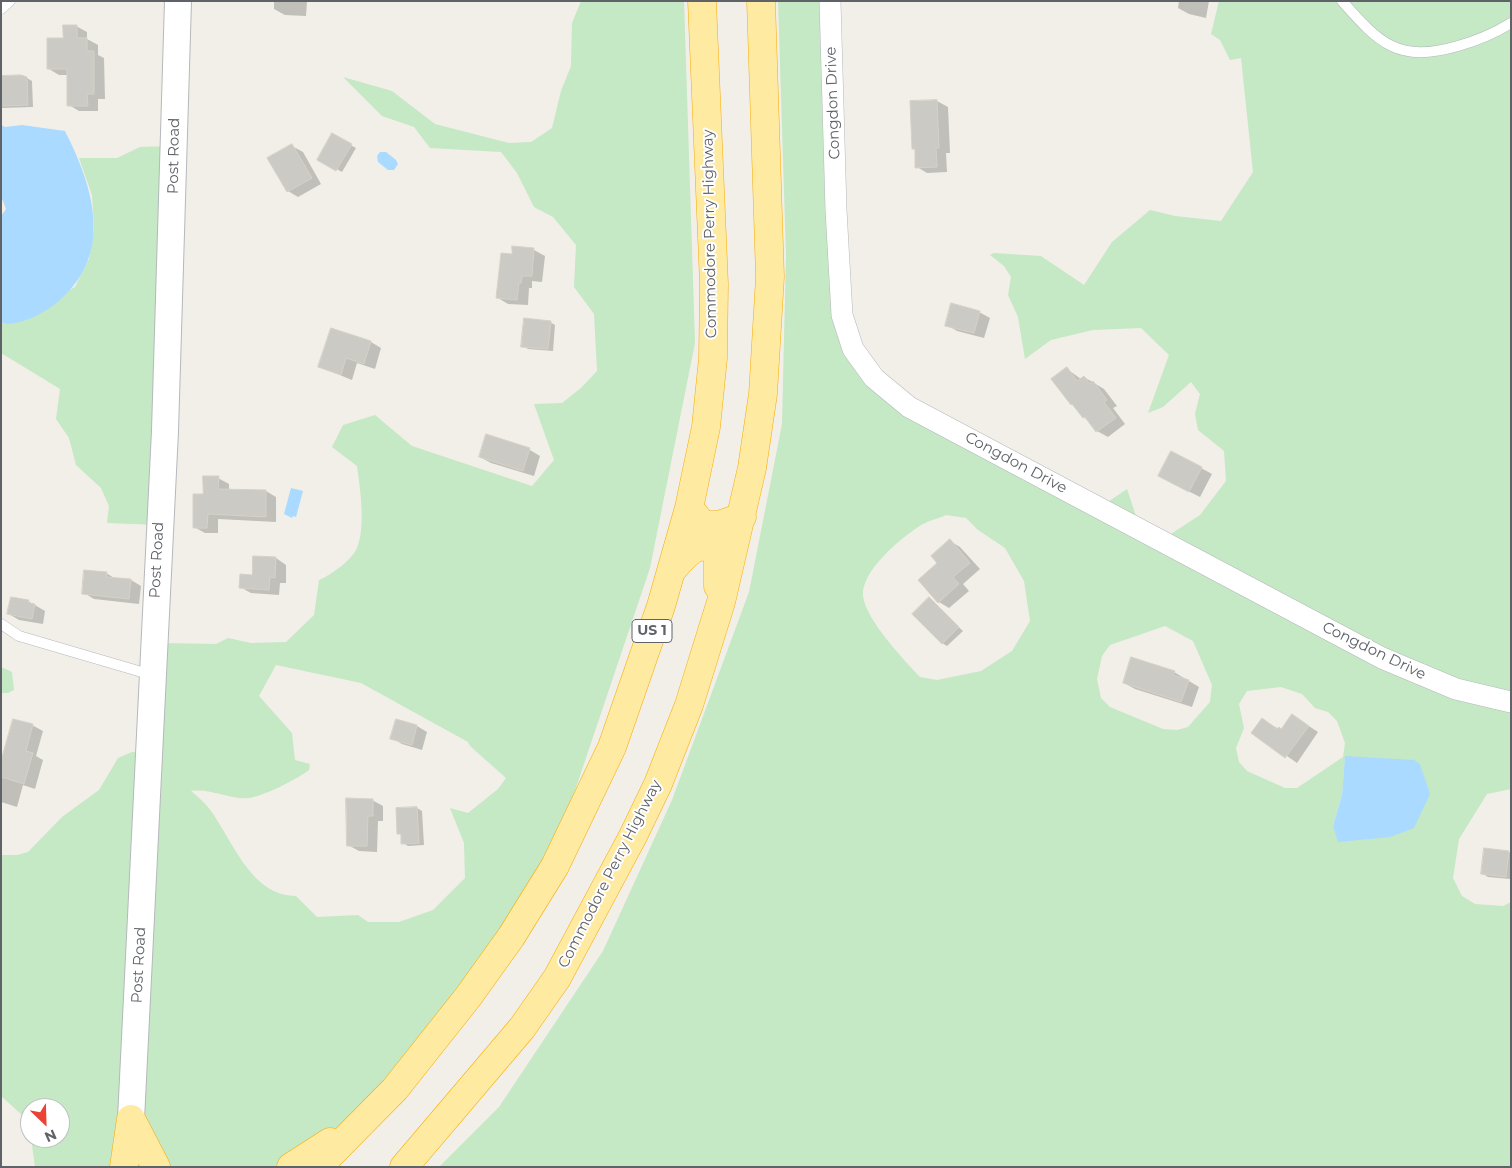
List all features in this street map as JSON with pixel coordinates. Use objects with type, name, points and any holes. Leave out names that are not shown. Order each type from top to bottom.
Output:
[{"type":"highway","name":"Commodore Perry Highway","points":[[318,1167],[395,1089],[468,998],[511,937],[555,866],[612,747],[672,570],[690,508],[706,427],[712,358],[714,284],[702,1]]},
{"type":"highway","name":"Commodore Perry Highway","points":[[404,1167],[522,1028],[557,978],[633,836],[658,784],[689,705],[721,602],[752,468],[763,394],[770,277],[761,1]]},
{"type":"highway","points":[[690,508],[703,524],[719,525],[742,517]]},
{"type":"highway","points":[[672,570],[692,549],[701,546],[714,549],[718,559],[721,602]]},
{"type":"highway","points":[[290,1167],[332,1141],[395,1089]]},
{"type":"highway","points":[[124,1167],[131,1119]]},
{"type":"highway","points":[[131,1119],[156,1167]]},
{"type":"street","name":"Post Road","points":[[131,1119],[166,403],[178,1]]},
{"type":"street","name":"Congdon Drive","points":[[830,1],[836,210],[842,315],[854,349],[874,378],[909,407],[1382,658],[1456,689],[1511,702]]},
{"type":"lane","points":[[1,10],[10,1]]},
{"type":"lane","points":[[1342,1],[1362,24],[1388,45],[1407,53],[1436,52],[1472,42],[1511,23]]},
{"type":"lane","points":[[1,624],[19,636],[152,675]]},
{"type":"green space","points":[[581,1],[684,1],[695,343],[650,568],[560,835],[501,934],[391,1074],[299,1167],[155,1167],[135,1131],[127,1167],[35,1167],[32,1148],[70,1148],[70,1098],[20,1098],[20,1113],[1,1096],[1,855],[17,855],[28,852],[62,817],[99,790],[118,758],[132,752],[149,752],[158,643],[216,644],[228,638],[251,643],[286,642],[314,615],[319,580],[335,571],[351,557],[360,539],[362,507],[357,466],[332,447],[343,425],[375,415],[412,446],[532,486],[554,460],[534,404],[562,403],[581,388],[597,371],[594,314],[574,287],[576,245],[553,217],[534,207],[517,173],[501,152],[430,148],[414,127],[382,116],[343,77],[392,91],[435,124],[509,143],[531,142],[552,128],[561,91],[571,66],[572,23]],"holes":[[[276,665],[361,683],[468,742],[470,746],[506,778],[498,789],[468,813],[450,808],[464,843],[465,878],[433,910],[399,922],[368,922],[358,915],[317,917],[296,896],[280,893],[266,886],[254,876],[244,863],[208,807],[191,791],[206,791],[242,798],[255,797],[280,787],[309,770],[310,764],[295,760],[292,733],[259,696]]]},
{"type":"green space","points":[[778,1],[831,1],[840,286],[876,383],[1099,508],[1127,489],[1141,531],[1160,541],[1200,515],[1226,481],[1224,451],[1198,430],[1195,414],[1200,394],[1191,382],[1163,407],[1148,413],[1169,355],[1141,328],[1093,330],[1051,340],[1025,359],[1018,317],[1008,295],[1011,277],[1004,266],[990,255],[994,253],[1041,256],[1084,285],[1112,242],[1150,210],[1175,216],[1221,221],[1253,172],[1241,58],[1230,60],[1220,40],[1211,34],[1219,1],[1511,1],[1511,789],[1487,794],[1459,839],[1453,878],[1462,896],[1475,904],[1503,906],[1511,902],[1511,1167],[439,1167],[499,1107],[603,951],[672,800],[749,592],[782,424],[786,255]],"holes":[[[946,515],[966,518],[978,530],[1005,548],[1024,581],[1030,621],[1012,651],[981,671],[937,680],[920,677],[886,639],[866,606],[863,596],[864,586],[875,566],[902,539],[925,523]],[[1165,626],[1193,641],[1212,685],[1210,702],[1188,727],[1177,730],[1163,729],[1110,707],[1101,698],[1097,679],[1102,656],[1110,645]],[[1281,687],[1302,694],[1315,708],[1328,712],[1337,721],[1345,743],[1343,757],[1297,788],[1285,788],[1247,771],[1239,762],[1236,748],[1244,728],[1239,704],[1247,691]],[[1345,757],[1390,837],[1333,826],[1342,795]]]},
{"type":"green space","points":[[170,146],[160,525],[107,523],[109,506],[101,488],[76,465],[69,438],[56,419],[60,389],[1,353],[1,322],[7,324],[75,287],[89,259],[94,227],[92,195],[79,158],[117,158],[140,147]]},
{"type":"green space","points":[[1,667],[12,672],[14,690],[8,693],[1,693]]},
{"type":"water","points":[[1,125],[5,127],[22,125],[65,131],[84,174],[93,218],[93,240],[88,261],[78,281],[49,309],[29,319],[7,324],[1,322],[1,216],[6,209],[1,196]]},
{"type":"water","points":[[380,152],[386,152],[396,160],[398,164],[394,170],[388,170],[378,162],[377,156]]},
{"type":"water","points":[[291,488],[303,491],[296,517],[293,516],[292,518],[284,514]]},
{"type":"water","points":[[1345,756],[1414,760],[1420,764],[1430,794],[1414,828],[1390,837],[1338,842],[1333,826],[1342,795]]},
{"type":"building","points":[[63,25],[77,25],[77,38],[87,38],[87,51],[94,51],[94,94],[87,94],[88,106],[67,106],[67,69],[47,69],[47,38],[63,38]]},
{"type":"building","points":[[21,75],[27,77],[28,105],[1,106],[1,76]]},
{"type":"building","points":[[937,100],[939,148],[936,148],[937,167],[915,168],[915,149],[912,149],[910,101]]},
{"type":"building","points":[[332,133],[352,144],[336,171],[317,160]]},
{"type":"building","points":[[292,144],[312,178],[287,192],[267,158]]},
{"type":"building","points":[[512,246],[534,248],[532,276],[522,276],[521,283],[519,283],[517,300],[496,298],[501,253],[512,254]]},
{"type":"building","points":[[951,303],[980,311],[974,333],[945,326]]},
{"type":"building","points":[[524,318],[551,321],[548,349],[521,347]]},
{"type":"building","points":[[331,328],[371,341],[364,364],[346,358],[341,375],[318,367]]},
{"type":"building","points":[[1067,367],[1077,381],[1084,376],[1090,384],[1093,381],[1107,400],[1104,402],[1116,418],[1096,432],[1085,417],[1083,418],[1071,405],[1051,379]]},
{"type":"building","points":[[486,434],[530,448],[523,471],[479,457]]},
{"type":"building","points":[[1171,451],[1202,467],[1189,492],[1158,476]]},
{"type":"building","points":[[203,476],[219,476],[218,489],[266,490],[266,517],[208,514],[207,528],[193,528],[193,494],[203,494]]},
{"type":"building","points":[[950,539],[970,563],[953,577],[959,584],[938,603],[918,580],[937,563],[931,556]]},
{"type":"building","points":[[253,556],[276,557],[275,578],[270,577],[269,590],[239,588],[240,574],[252,575]]},
{"type":"building","points":[[84,570],[107,572],[106,577],[131,579],[129,599],[82,594]]},
{"type":"building","points":[[11,597],[29,600],[28,603],[35,604],[32,619],[7,614]]},
{"type":"building","points":[[929,597],[959,627],[942,644],[912,614]]},
{"type":"building","points":[[1131,657],[1175,671],[1173,675],[1189,680],[1181,702],[1123,683]]},
{"type":"building","points":[[1292,714],[1309,726],[1285,758],[1251,733],[1262,718],[1277,729],[1279,727],[1281,729]]},
{"type":"building","points":[[13,719],[33,724],[26,751],[33,753],[24,784],[1,777],[1,761]]},
{"type":"building","points":[[396,719],[417,725],[412,745],[390,739]]},
{"type":"building","points":[[346,798],[373,799],[373,816],[368,816],[367,846],[347,846]]},
{"type":"building","points":[[417,807],[419,843],[401,844],[401,834],[397,834],[396,808]]},
{"type":"building","points":[[1484,848],[1509,851],[1506,877],[1481,874]]}]
